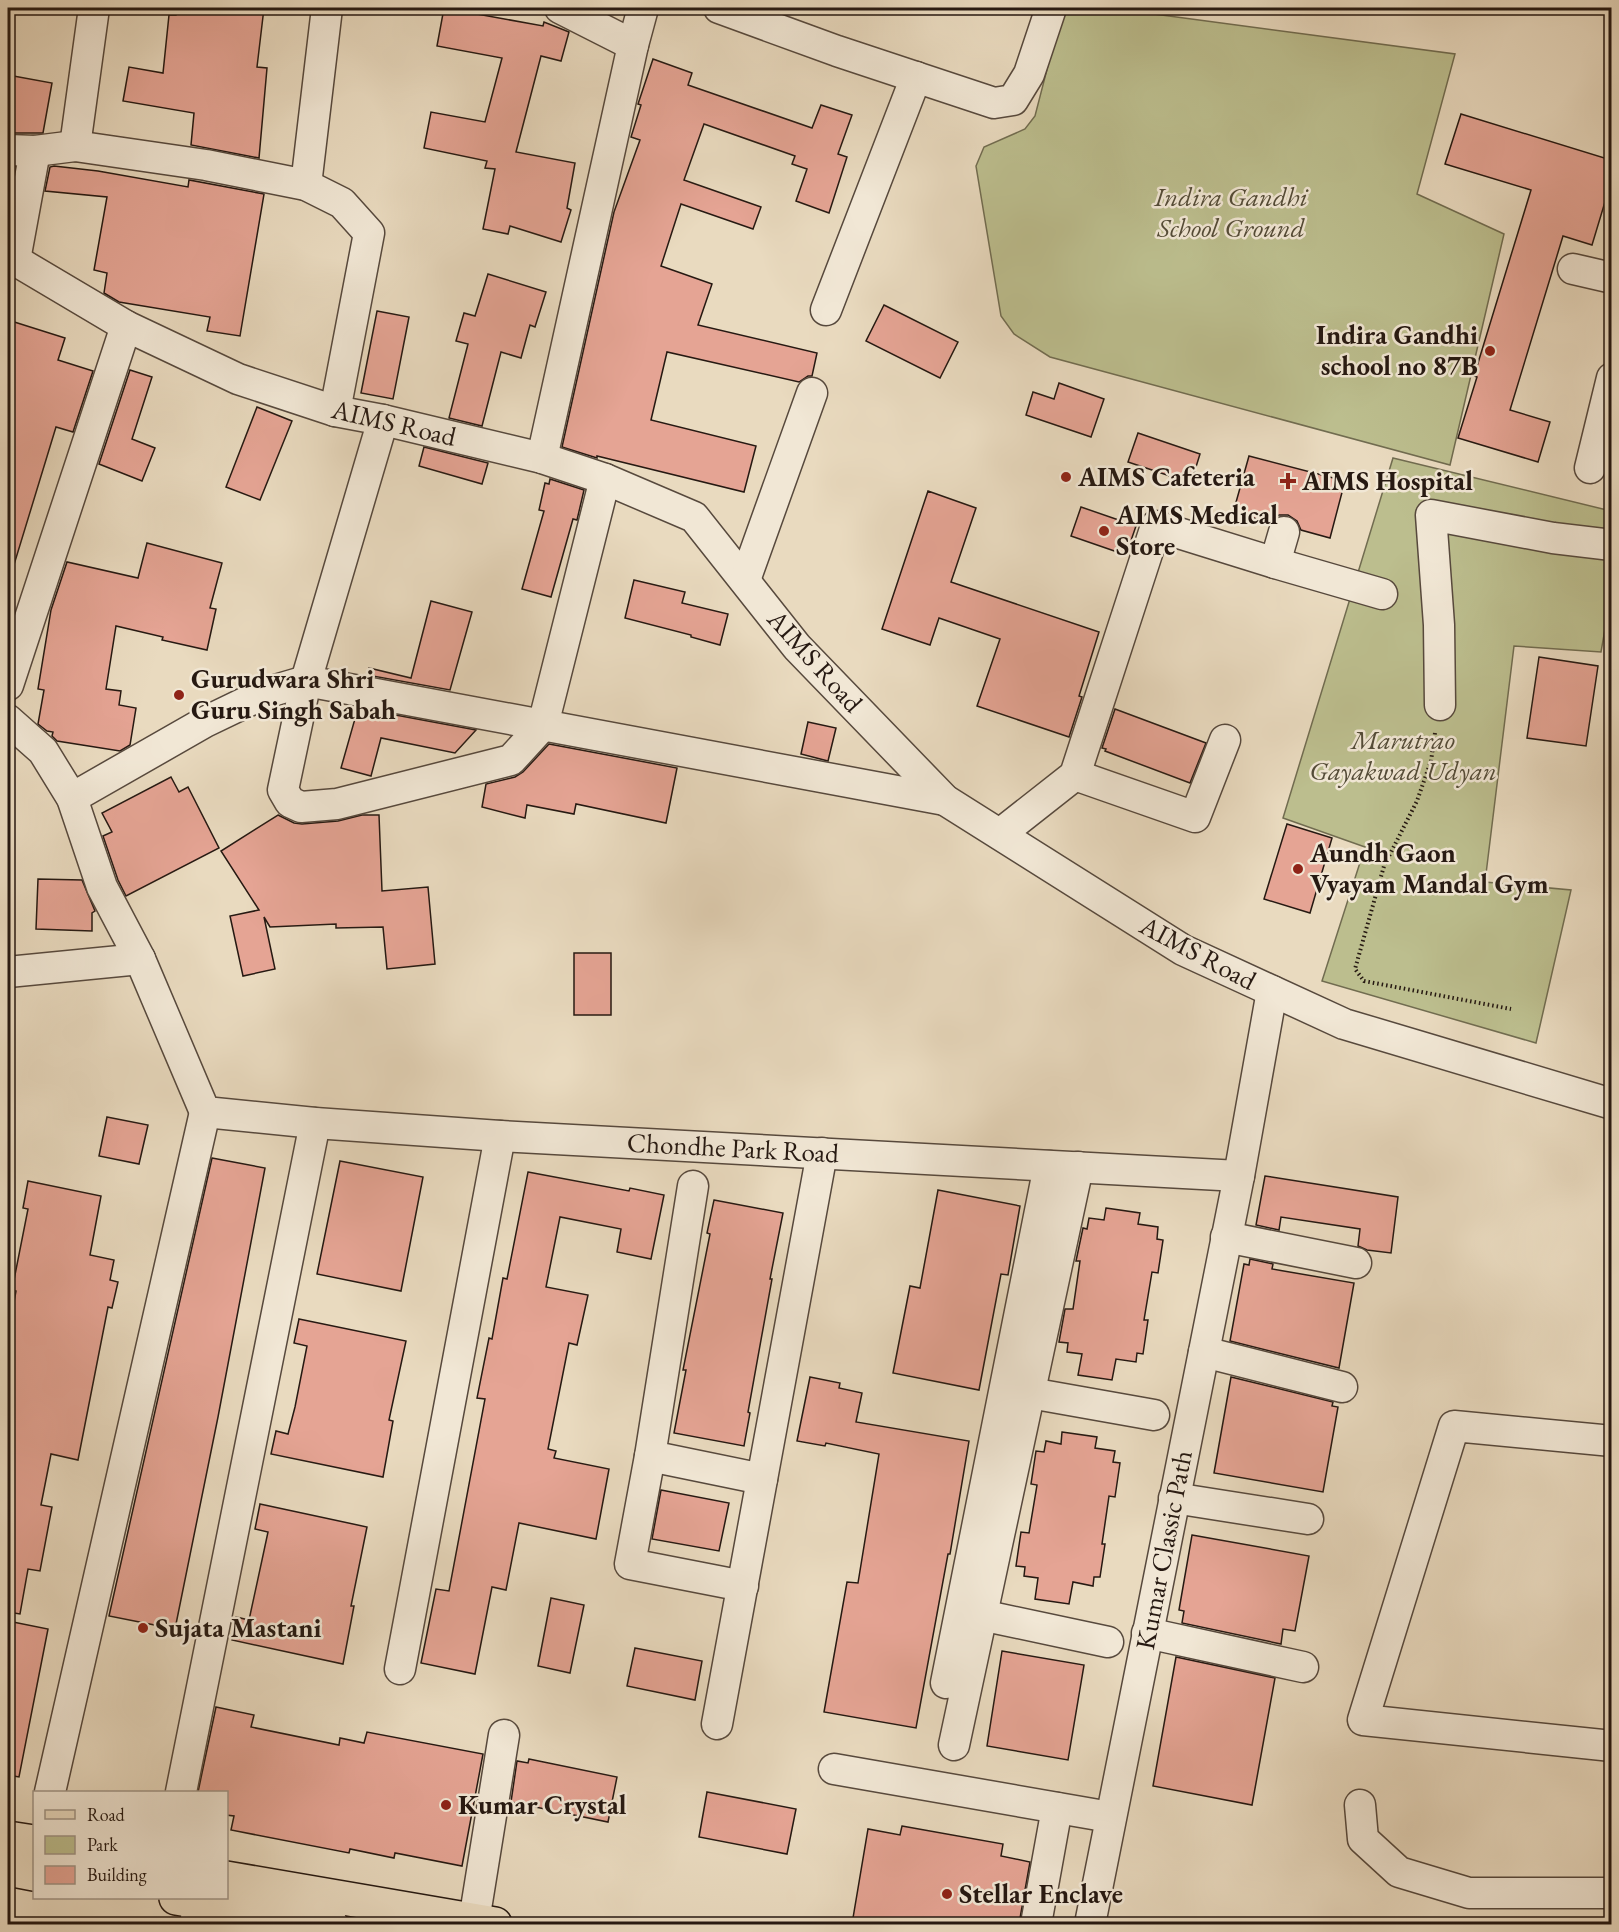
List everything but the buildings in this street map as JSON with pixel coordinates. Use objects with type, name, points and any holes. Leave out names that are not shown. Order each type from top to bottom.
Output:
[{"type":"main road","points":[[8,1838],[33,1842]]},
{"type":"main road","points":[[8,1869],[33,1874]]},
{"type":"main road","points":[[231,1903],[331,1924]]},
{"type":"main road","points":[[190,1908],[231,1903],[484,1923]]},
{"type":"street","points":[[75,146],[94,8]]},
{"type":"street","points":[[306,184],[327,8]]},
{"type":"street","points":[[560,8],[633,45]]},
{"type":"street","points":[[542,458],[643,8]]},
{"type":"street","points":[[719,8],[837,51],[994,103],[1013,100],[1029,74],[1051,8]]},
{"type":"street","points":[[826,310],[916,77]]},
{"type":"street","points":[[11,258],[21,151],[75,146],[206,165],[306,184],[342,203],[369,233],[334,411]]},
{"type":"street","name":"AIMS Road","points":[[11,258],[126,326],[238,379],[334,411],[383,420],[542,458],[605,479],[694,517],[797,647],[945,800],[1183,951],[1344,1024],[1611,1104]]},
{"type":"street","points":[[1573,269],[1611,278]]},
{"type":"street","points":[[8,685],[126,326]]},
{"type":"street","points":[[1590,468],[1611,378]]},
{"type":"street","points":[[745,580],[812,393]]},
{"type":"street","points":[[383,420],[306,681],[283,790],[290,802],[301,807],[337,804],[511,760],[543,725],[605,479]]},
{"type":"street","points":[[1440,705],[1439,625],[1431,515],[1553,538],[1611,545]]},
{"type":"street","points":[[1000,834],[1075,775],[1156,526],[1383,594]]},
{"type":"street","points":[[1275,563],[1284,532]]},
{"type":"street","points":[[72,798],[205,722],[265,693],[306,681],[945,800]]},
{"type":"street","points":[[8,720],[43,751],[72,798],[102,887],[140,959],[205,1112],[50,1791]]},
{"type":"street","points":[[1075,775],[1195,817],[1225,740]]},
{"type":"street","points":[[8,972],[140,959]]},
{"type":"street","points":[[1239,1176],[1272,991]]},
{"type":"street","name":"Chondhe Park Road","points":[[205,1112],[315,1124],[500,1136],[1239,1176]]},
{"type":"street","points":[[181,1791],[315,1124]]},
{"type":"street","points":[[400,1669],[500,1136]]},
{"type":"street","points":[[717,1724],[822,1153]]},
{"type":"street","points":[[1064,1166],[1029,1393],[981,1615],[945,1742],[1064,1166]]},
{"type":"street","name":"Kumar Classic Path","points":[[1090,1924],[1239,1176]]},
{"type":"street","points":[[693,1186],[650,1456],[630,1564],[742,1586]]},
{"type":"street","points":[[1226,1237],[1356,1263]]},
{"type":"street","points":[[1204,1352],[1342,1388]]},
{"type":"street","points":[[1029,1393],[1154,1415]]},
{"type":"street","points":[[1611,1441],[1454,1426],[1363,1720],[1611,1746]]},
{"type":"street","points":[[650,1456],[762,1479]]},
{"type":"street","points":[[1174,1498],[1308,1519]]},
{"type":"street","points":[[981,1615],[1108,1642]]},
{"type":"street","points":[[1147,1633],[1303,1667]]},
{"type":"street","points":[[484,1923],[504,1735]]},
{"type":"street","points":[[834,1769],[1110,1818]]},
{"type":"street","points":[[1360,1805],[1363,1839],[1399,1872],[1469,1893],[1611,1893]]},
{"type":"street","points":[[1036,1924],[1057,1808]]},
{"type":"path","points":[[1440,705],[1431,761],[1417,801],[1384,866],[1354,969],[1364,981],[1511,1009]]},
{"type":"green space","name":"Indira Gandhi School Ground","points":[[1066,8],[1109,8],[1455,54],[1417,194],[1504,234],[1450,465],[1050,357],[1014,334],[1001,316],[976,166],[984,147],[1025,129],[1035,116],[1061,15]]},
{"type":"green space","name":"Marutrao Gayakwad Udyan","points":[[1393,458],[1611,511],[1611,595],[1601,652],[1514,646],[1485,882],[1571,890],[1536,1043],[1322,981],[1365,847],[1283,818]]},
{"type":"place","name":"Indira Gandhi school no 87B","points":[[1490,351]]},
{"type":"place","name":"AIMS Cafeteria","points":[[1066,477]]},
{"type":"place","name":"AIMS Hospital","points":[[1288,481]]},
{"type":"place","name":"AIMS Medical Store","points":[[1104,531]]},
{"type":"place","name":"Gurudwara Shri Guru Singh Sabah","points":[[179,695]]},
{"type":"place","name":"Aundh Gaon Vyayam Mandal Gym","points":[[1298,869]]},
{"type":"place","name":"Sujata Mastani","points":[[143,1628]]},
{"type":"place","name":"Kumar Crystal","points":[[446,1805]]},
{"type":"place","name":"Stellar Enclave","points":[[947,1894]]}]
